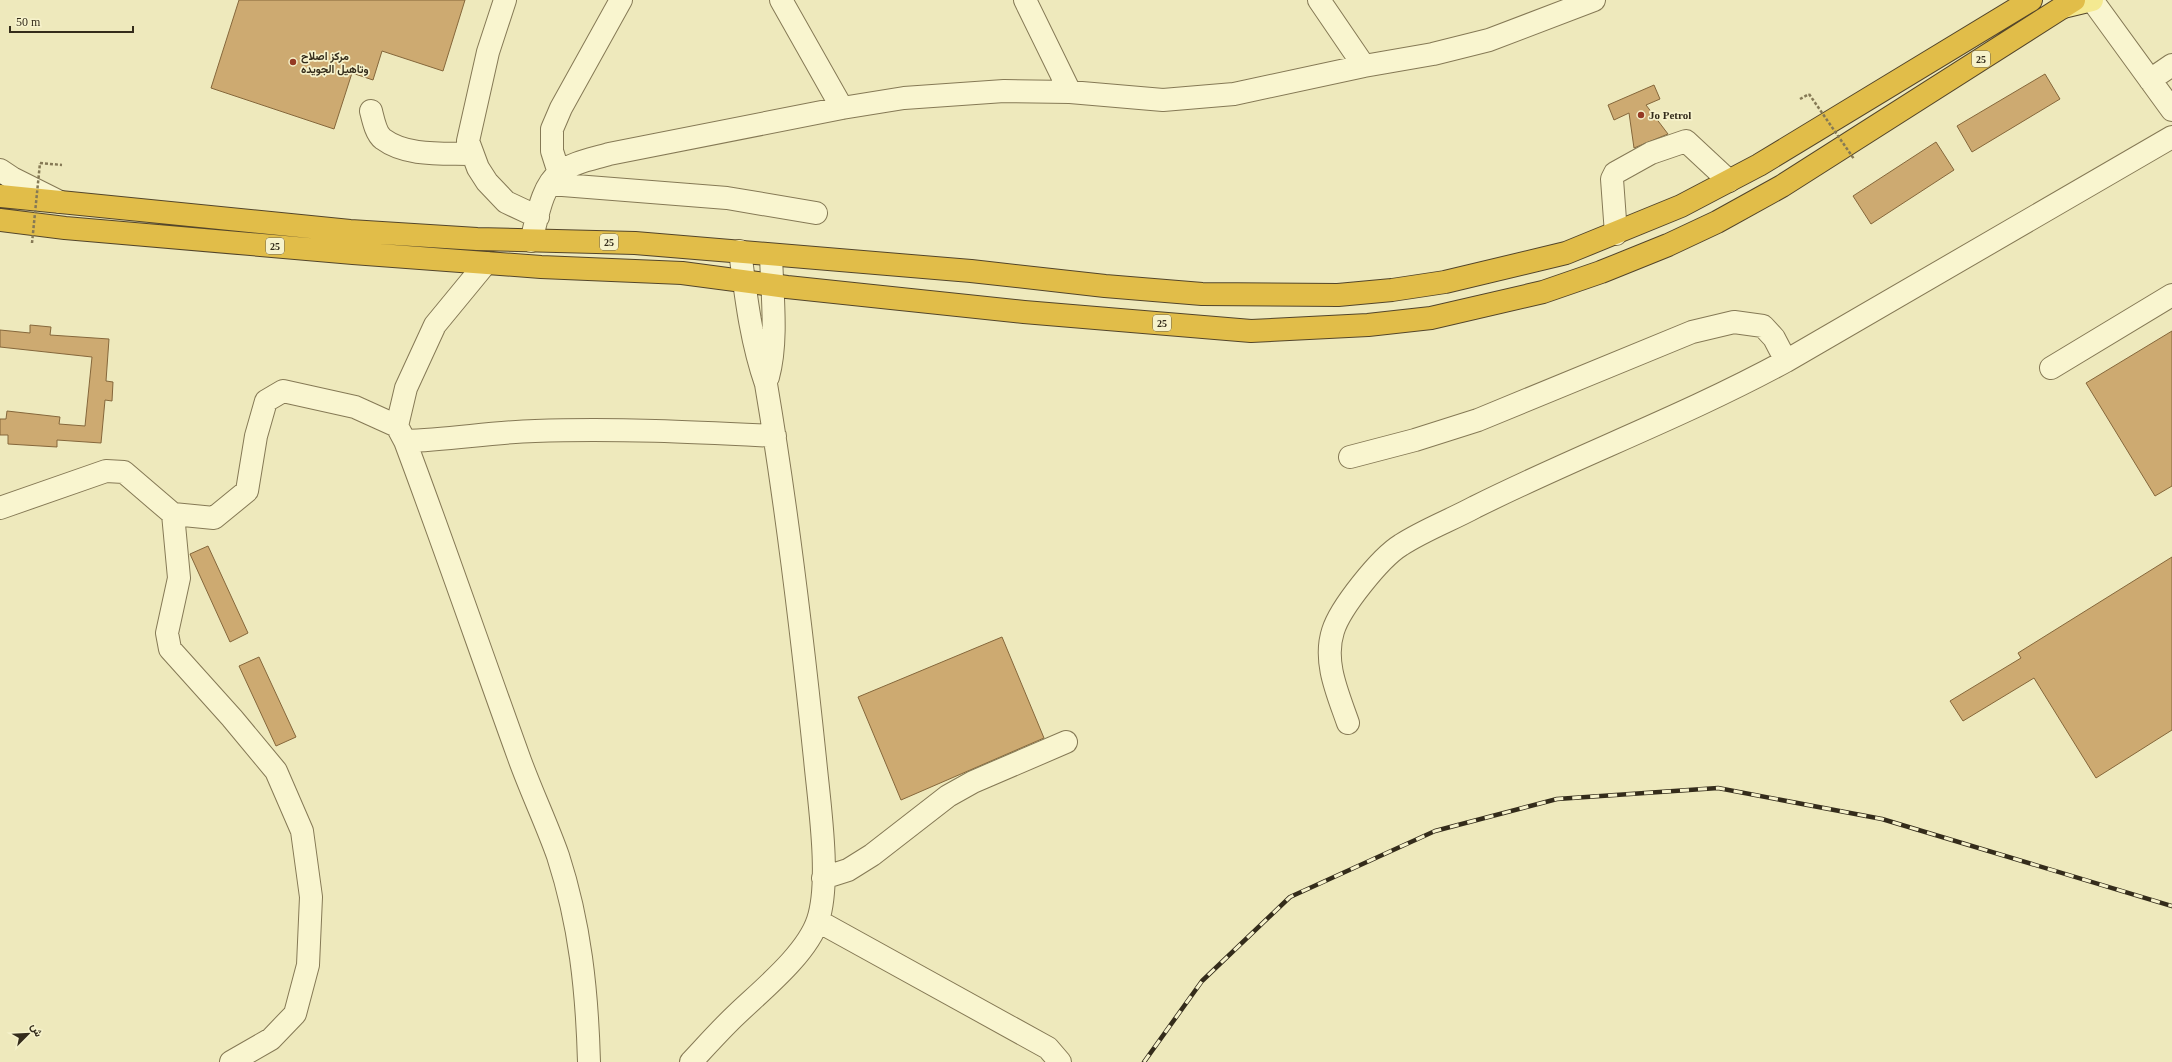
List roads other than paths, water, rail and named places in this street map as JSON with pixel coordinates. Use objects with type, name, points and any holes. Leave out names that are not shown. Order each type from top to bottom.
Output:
[{"type":"highway","name":"25","points":[[0,196],[63,204],[350,231],[531,241],[635,243],[979,272],[1105,286],[1202,294],[1338,295],[1445,282],[1566,253],[1616,234],[1681,206],[1729,181],[2031,0]]},
{"type":"highway","name":"25","points":[[0,220],[65,228],[486,263],[682,273],[1024,312],[1251,331],[1368,326],[1438,316],[1543,292],[1601,272],[1716,222],[1782,186],[2069,4]]},
{"type":"main road","name":"25","points":[[2069,4],[2092,0]]},
{"type":"street","points":[[505,0],[488,52],[468,141],[472,154],[487,182],[506,202],[538,216]]},
{"type":"street","points":[[531,241],[538,216],[555,178],[552,152],[552,129],[561,108],[621,0]]},
{"type":"street","points":[[781,0],[842,108]]},
{"type":"street","points":[[1319,0],[1364,66]]},
{"type":"street","points":[[555,178],[574,165],[608,154],[842,108],[904,98],[1004,91],[1070,92],[1163,100],[1234,94],[1293,83],[1364,66],[1433,54],[1489,40],[1567,5],[1594,0]]},
{"type":"street","points":[[2092,0],[2150,80],[2170,104]]},
{"type":"street","points":[[1033,4],[1070,92]]},
{"type":"street","points":[[2150,80],[2172,65]]},
{"type":"street","points":[[371,111],[374,124],[382,139],[414,152],[472,154]]},
{"type":"street","points":[[1348,723],[1334,679],[1328,652],[1333,630],[1365,581],[1379,563],[1401,545],[1534,478],[1734,389],[1786,361],[2172,137]]},
{"type":"street","points":[[1616,234],[1612,179],[1615,173],[1651,153],[1686,141],[1729,181]]},
{"type":"street","points":[[0,170],[12,178],[63,204]]},
{"type":"street","points":[[555,178],[727,198],[816,213]]},
{"type":"street","points":[[691,1062],[736,1015],[780,974],[800,950],[818,921],[823,878],[823,852],[809,704],[786,511],[766,384],[749,323],[740,251]]},
{"type":"street","points":[[766,384],[771,362],[772,255]]},
{"type":"street","points":[[486,263],[449,305],[435,325],[406,388],[401,433],[470,617],[518,756],[559,862],[574,911],[583,961],[589,1062]]},
{"type":"street","points":[[2051,368],[2172,295]]},
{"type":"street","points":[[1350,457],[1415,440],[1478,420],[1692,332],[1734,322],[1763,326],[1774,338],[1786,361]]},
{"type":"street","points":[[0,508],[106,470],[124,472],[173,514],[214,518],[247,491],[256,436],[266,400],[283,391],[355,407],[401,433],[440,440],[535,430],[658,429],[775,436]]},
{"type":"street","points":[[173,514],[179,578],[166,633],[170,649],[232,718],[276,771],[302,831],[312,897],[308,965],[295,1014],[271,1039],[231,1062]]},
{"type":"street","points":[[823,878],[848,870],[872,855],[948,796],[973,782],[1066,742]]},
{"type":"street","points":[[818,921],[1048,1048],[1060,1062]]},
{"type":"railway","points":[[1144,1062],[1202,981],[1290,897],[1435,831],[1557,799],[1718,788],[1882,819],[2172,906]]},
{"type":"place","name":"مركز اصلاح وتاهيل الجويده","points":[[293,62]]},
{"type":"place","name":"Jo Petrol","points":[[1641,115]]}]
